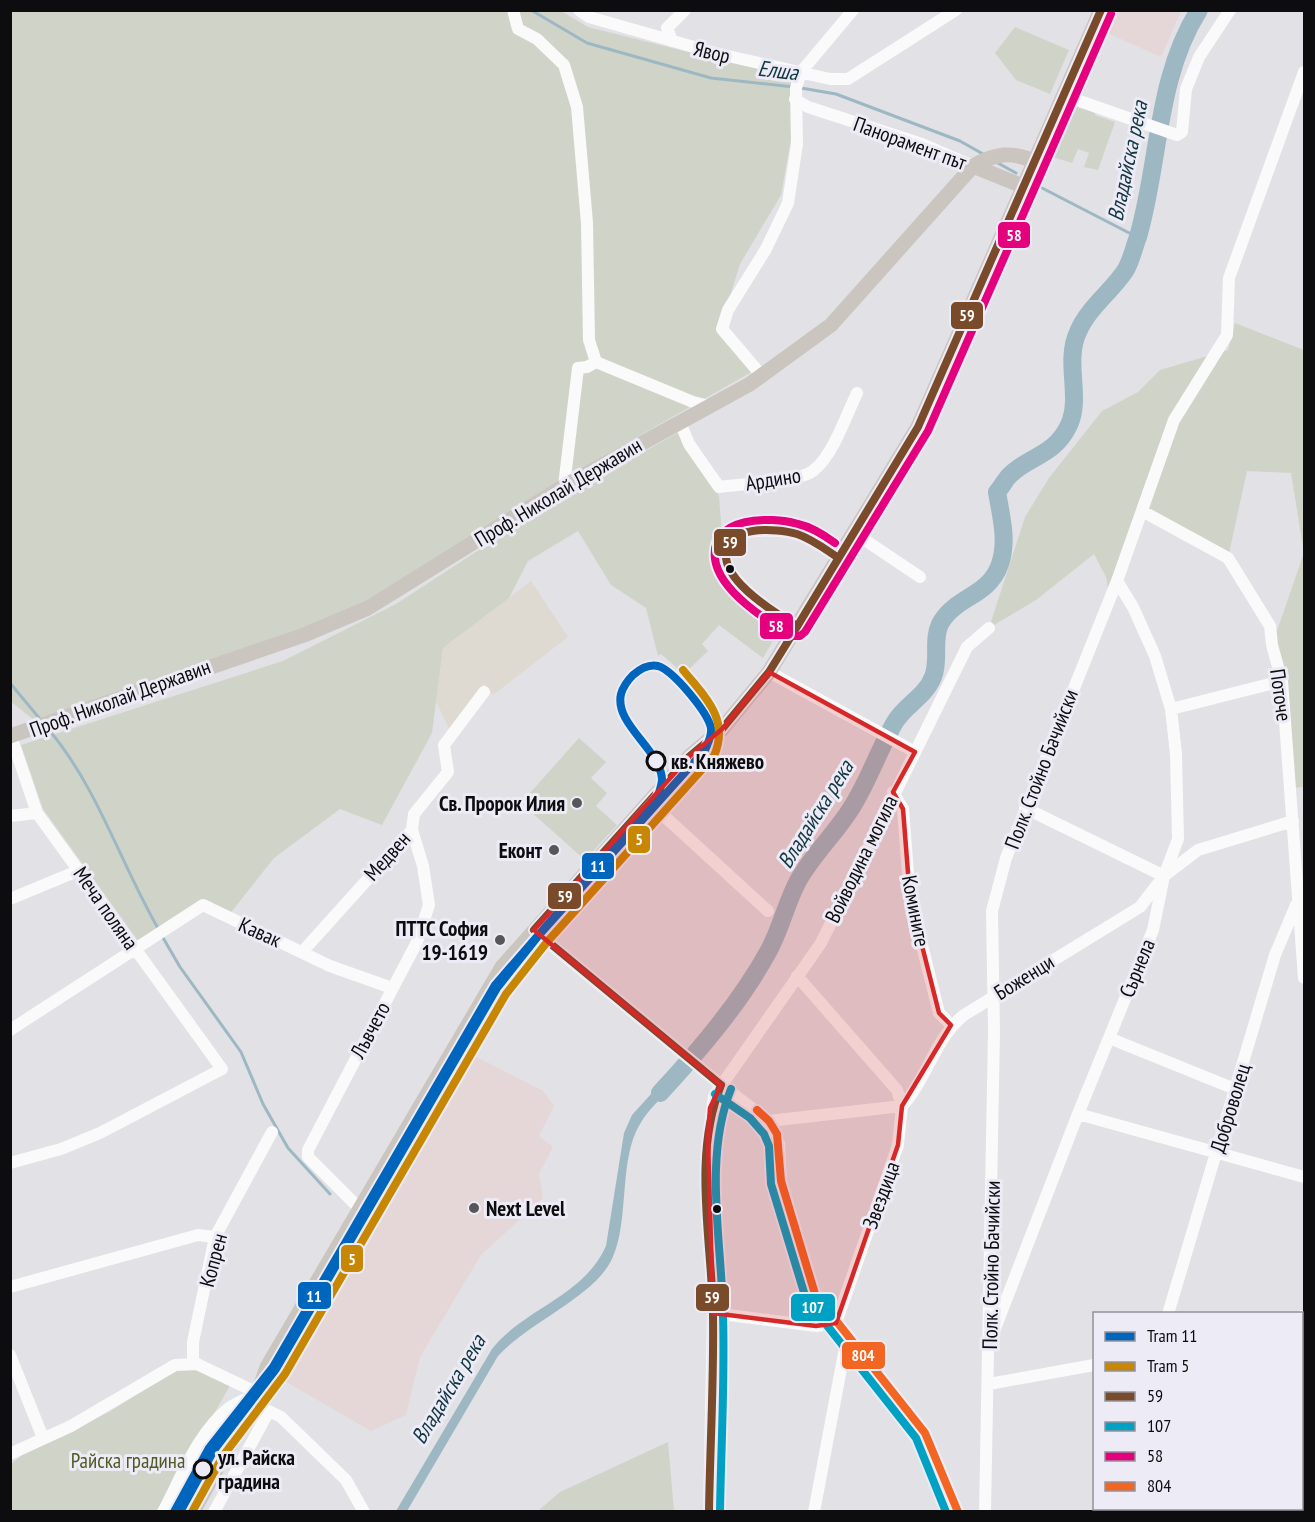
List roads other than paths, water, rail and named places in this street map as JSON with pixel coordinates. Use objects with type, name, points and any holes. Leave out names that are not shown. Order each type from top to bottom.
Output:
[{"type":"main road","points":[[192,1512],[258,1393],[267,1367],[490,985],[653,805],[690,756],[713,739],[768,672],[918,427],[1101,10]]},
{"type":"main road","points":[[983,160],[1014,154],[1036,162]]},
{"type":"main road","name":"Панорамент път","points":[[983,160],[1025,187]]},
{"type":"main road","name":"Проф. Николай Державин","points":[[11,736],[304,635],[368,608],[564,486],[762,376],[836,320],[983,160]]},
{"type":"main road","points":[[258,1393],[276,1373],[501,988],[538,934]]},
{"type":"street","points":[[513,10],[518,29],[537,39],[564,65],[576,106],[587,223],[590,340],[596,362]]},
{"type":"street","name":"Явор","points":[[579,10],[589,16],[715,53],[830,79],[848,79],[956,10]]},
{"type":"street","points":[[672,41],[667,27],[685,10]]},
{"type":"street","points":[[762,376],[722,329],[728,310],[766,249],[788,203],[797,144],[795,99],[801,72],[853,10]]},
{"type":"street","points":[[1065,96],[1177,135],[1182,132],[1186,89],[1199,57],[1230,10]]},
{"type":"street","name":"Полк. Стойно Бачийски","points":[[986,1512],[994,996],[992,911],[1006,858],[1117,581],[1174,420],[1227,335],[1229,278],[1305,72]]},
{"type":"street","name":"Панорамент път","points":[[795,99],[808,107],[922,144],[983,160]]},
{"type":"street","points":[[564,486],[578,368],[596,362],[693,402],[709,406]]},
{"type":"street","name":"Ардино","points":[[680,422],[689,444],[719,487],[799,478],[813,472],[824,460],[857,393]]},
{"type":"street","name":"Поточе","points":[[1142,511],[1228,558],[1270,626],[1272,645],[1282,681],[1297,904],[1305,978]]},
{"type":"street","points":[[797,626],[748,592],[732,572],[725,555],[726,546],[736,536],[752,532],[780,531],[808,538],[837,558]]},
{"type":"street","points":[[853,532],[920,577]]},
{"type":"street","name":"Сърнела","points":[[989,1346],[1078,1114],[1153,930],[1164,876],[1178,839],[1176,754],[1171,709],[1155,656],[1133,607],[1117,581]]},
{"type":"street","name":"Войводина могила","points":[[709,1512],[712,1313],[708,1131],[710,1108],[720,1085],[820,943],[911,751],[967,647],[989,628]]},
{"type":"street","points":[[768,672],[911,751]]},
{"type":"street","points":[[1171,709],[1282,681]]},
{"type":"street","name":"Медвен","points":[[303,951],[412,830],[414,814],[448,772],[444,745],[484,693]]},
{"type":"street","name":"Меча поляна","points":[[10,1163],[61,1149],[99,1133],[222,1069],[38,813],[11,736]]},
{"type":"street","name":"Комините","points":[[893,792],[903,809],[910,898],[939,1013],[951,1025]]},
{"type":"street","points":[[653,805],[768,911]]},
{"type":"street","points":[[1025,808],[1164,876]]},
{"type":"street","points":[[10,816],[38,813]]},
{"type":"street","name":"Боженци","points":[[902,1106],[914,1094],[951,1025],[994,996],[1140,907],[1164,876],[1198,850],[1293,821]]},
{"type":"street","name":"Лъвчето","points":[[360,1209],[308,1157],[308,1150],[417,942],[429,905],[423,866],[412,830]]},
{"type":"street","points":[[10,899],[80,870]]},
{"type":"street","name":"Доброволец","points":[[1169,1312],[1275,955],[1297,904]]},
{"type":"street","name":"Кавак","points":[[10,1030],[136,951],[203,905],[303,951],[330,966],[393,988]]},
{"type":"street","points":[[538,934],[720,1085],[769,1121],[777,1134],[781,1181],[808,1280],[822,1306],[925,1433],[958,1512]]},
{"type":"street","points":[[769,1121],[902,1106],[897,1090],[797,976]]},
{"type":"street","points":[[1109,1038],[1235,1089]]},
{"type":"street","name":"Звездица","points":[[836,1323],[898,1145],[902,1106]]},
{"type":"street","points":[[1078,1114],[1305,1177]]},
{"type":"street","name":"Копрен","points":[[194,1363],[193,1342],[215,1237],[272,1132]]},
{"type":"street","points":[[10,1287],[198,1235],[215,1237]]},
{"type":"street","points":[[712,1313],[816,1326],[836,1323]]},
{"type":"street","points":[[814,1512],[848,1336]]},
{"type":"street","points":[[10,1356],[43,1438]]},
{"type":"street","points":[[10,1454],[71,1426],[175,1365],[194,1363],[258,1393],[269,1411],[281,1417],[346,1480],[364,1512]]},
{"type":"street","points":[[989,1384],[1093,1365]]},
{"type":"street","points":[[163,1512],[200,1443],[215,1423],[228,1408],[258,1393]]},
{"type":"street","points":[[214,1512],[269,1411]]},
{"type":"water","points":[[671,1072],[679,1080],[648,1112],[633,1139],[626,1173],[621,1227],[612,1259],[591,1285],[526,1332],[498,1356],[407,1511],[396,1511],[492,1349],[521,1322],[569,1290],[596,1263],[606,1246],[624,1133],[632,1115]]},
{"type":"waterway","name":"Елша","points":[[531,10],[587,43],[711,78],[794,87]]},
{"type":"waterway","name":"Владайска река","points":[[660,1093],[704,1043],[745,990],[773,943],[798,881],[852,807],[895,722],[929,684],[935,671],[940,624],[954,607],[980,590],[995,575],[1000,564],[1003,546],[1003,528],[997,492],[1015,470],[1056,444],[1069,425],[1074,403],[1072,367],[1074,343],[1082,323],[1119,279],[1131,259],[1145,208],[1174,63],[1199,10]]},
{"type":"waterway","name":"Елша","points":[[801,88],[836,94],[960,141],[983,154]]},
{"type":"waterway","name":"Елша","points":[[996,162],[1016,173]]},
{"type":"waterway","name":"Елша","points":[[1042,188],[1137,237]]},
{"type":"waterway","points":[[10,683],[40,719]]},
{"type":"waterway","points":[[49,730],[82,777],[159,930]]},
{"type":"waterway","points":[[162,936],[180,967],[241,1052],[263,1104],[288,1148],[330,1194]]},
{"type":"tram line","name":"11","points":[[174,1512],[209,1448],[273,1367],[495,985],[658,797],[662,784],[659,768],[654,757],[624,716],[621,694],[633,675],[642,669],[648,666],[665,669],[689,693],[709,721],[711,734],[705,750],[539,935],[497,988],[276,1369],[214,1450],[180,1512]]},
{"type":"tram line","name":"5","points":[[192,1512],[223,1456],[285,1374],[506,994],[547,942],[714,756],[718,743],[717,720],[707,699],[683,670]]},
{"type":"place","name":"кв. Княжево","points":[[656,761]]},
{"type":"place","name":"Св. Пророк Илия","points":[[577,803]]},
{"type":"place","name":"Еконт","points":[[554,850]]},
{"type":"place","name":"ПТТС София 19-1619","points":[[500,940]]},
{"type":"place","name":"Next Level","points":[[474,1208]]},
{"type":"place","name":"ул. Райска градина","points":[[203,1469]]},
{"type":"park label","name":"Райска градина","points":[[128,1460]]}]
